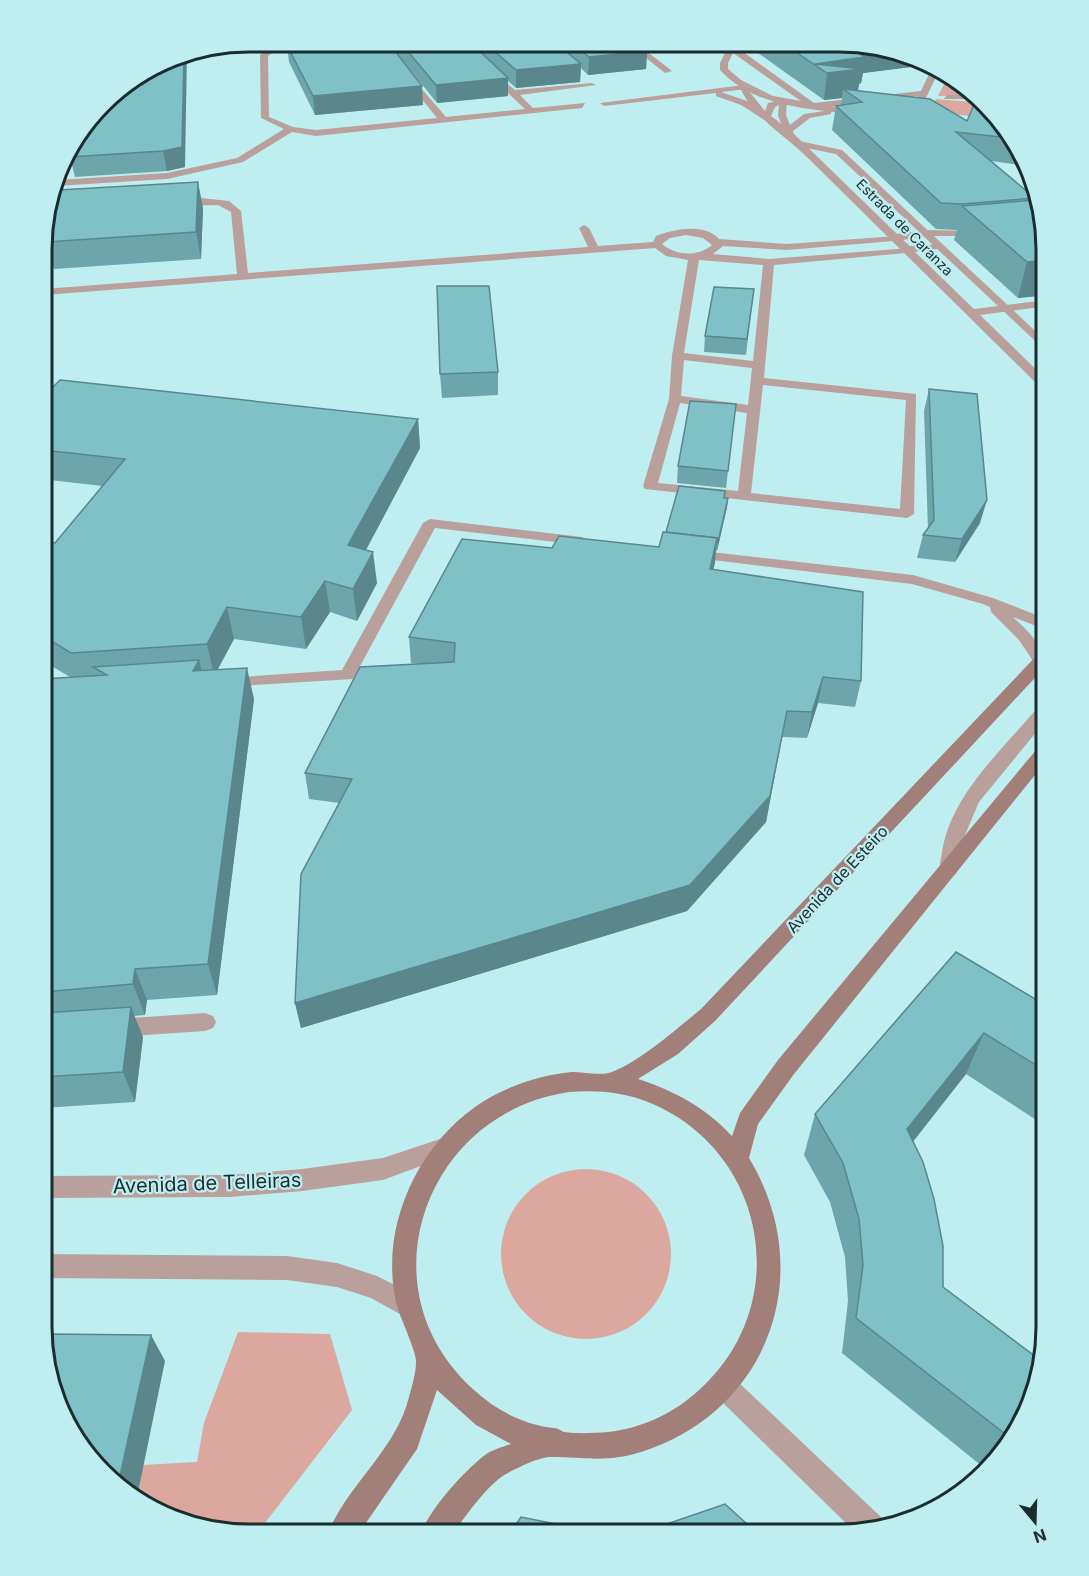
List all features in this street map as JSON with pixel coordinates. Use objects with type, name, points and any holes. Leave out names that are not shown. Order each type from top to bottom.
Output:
[{"type":"main road","name":"Avenida de Esteiro","points":[[611,1085],[670,1047],[708,1015],[1036,671]]},
{"type":"main road","points":[[737,1158],[748,1120],[786,1067],[1036,762]]},
{"type":"main road","points":[[564,1084],[611,1085],[659,1099],[702,1123],[737,1158],[761,1200],[774,1247],[772,1296],[756,1345],[726,1388],[677,1425],[617,1443],[553,1441],[504,1424],[462,1396],[430,1358],[405,1304],[400,1248],[413,1194],[440,1149],[475,1116],[518,1095],[564,1084]]},
{"type":"main road","points":[[348,1524],[408,1439],[422,1399],[430,1358]]},
{"type":"main road","points":[[442,1524],[468,1491],[496,1464],[553,1441]]},
{"type":"street","points":[[268,52],[264,55],[265,117],[291,129],[316,133],[582,105]]},
{"type":"street","points":[[386,52],[444,120]]},
{"type":"street","points":[[643,52],[668,71]]},
{"type":"street","name":"Estrada de Caranza","points":[[730,52],[724,63],[724,70],[744,87],[749,98],[767,117],[789,133],[1036,376]]},
{"type":"street","points":[[741,52],[812,106],[926,93]]},
{"type":"street","points":[[483,64],[531,110]]},
{"type":"street","points":[[915,112],[932,76]]},
{"type":"street","points":[[513,93],[592,85]]},
{"type":"street","points":[[604,103],[744,87],[784,101],[866,112]]},
{"type":"street","points":[[699,93],[733,98],[775,123]]},
{"type":"street","points":[[947,97],[964,97]]},
{"type":"street","points":[[767,117],[771,105],[784,101]]},
{"type":"street","points":[[784,101],[782,115],[789,133],[807,116],[849,110]]},
{"type":"street","points":[[64,183],[167,176],[240,160],[291,129]]},
{"type":"street","points":[[799,144],[839,152],[1036,338]]},
{"type":"street","points":[[171,204],[225,202],[233,206],[236,211],[243,277]]},
{"type":"street","points":[[56,211],[92,209]]},
{"type":"street","points":[[584,228],[594,250]]},
{"type":"street","points":[[657,245],[660,238],[680,232],[699,233],[717,242],[787,247],[925,233],[956,235],[988,232]]},
{"type":"street","points":[[694,256],[715,250],[717,242]]},
{"type":"street","points":[[52,291],[657,245],[668,253],[769,262],[939,246]]},
{"type":"street","points":[[694,256],[678,356],[675,399],[650,486],[907,514],[912,397],[758,381]]},
{"type":"street","points":[[744,496],[755,410],[757,365],[769,262]]},
{"type":"street","points":[[970,313],[1036,305]]},
{"type":"street","points":[[678,356],[757,365]]},
{"type":"street","points":[[675,399],[755,410]]},
{"type":"street","points":[[207,684],[347,675],[430,523],[595,542]]},
{"type":"street","points":[[678,552],[913,580],[988,601],[1036,621]]},
{"type":"street","points":[[988,601],[1026,637],[1036,650]]},
{"type":"street","points":[[949,869],[951,844],[968,802],[1004,754],[1036,718]]},
{"type":"street","points":[[100,1029],[205,1022]]},
{"type":"street","name":"Avenida de Telleiras","points":[[52,1187],[229,1186],[302,1180],[383,1169],[440,1149]]},
{"type":"street","points":[[52,1266],[287,1268],[337,1275],[377,1288],[405,1304]]},
{"type":"street","points":[[726,1388],[865,1522]]},
{"type":"shaded area","points":[[945,83],[963,95],[938,96]]},
{"type":"shaded area","points":[[936,99],[970,102],[975,106],[971,116],[930,112]]},
{"type":"shaded area","points":[[586,1169],[618,1176],[646,1194],[664,1222],[671,1254],[664,1286],[646,1314],[618,1332],[586,1339],[554,1332],[526,1314],[508,1286],[501,1254],[508,1222],[526,1194],[554,1176]]},
{"type":"shaded area","points":[[238,1332],[330,1334],[352,1410],[264,1524],[224,1522],[198,1517],[174,1509],[138,1489],[143,1465],[197,1462],[204,1423]]},
{"type":"building","points":[[291,52],[396,52],[422,86],[313,96]]},
{"type":"building","points":[[408,52],[481,52],[508,78],[436,85]]},
{"type":"building","points":[[495,52],[567,52],[581,64],[516,70]]},
{"type":"building","points":[[583,52],[637,52],[589,57]]},
{"type":"building","points":[[796,52],[840,52],[859,54],[865,57],[815,64],[861,69],[827,73]]},
{"type":"building","points":[[184,64],[182,147],[163,151],[76,157],[101,120],[120,101],[151,79]]},
{"type":"building","points":[[843,89],[930,99],[967,121],[974,105],[1001,137],[956,132],[1028,192],[1029,198],[962,204],[941,203],[836,106],[862,102]]},
{"type":"building","points":[[198,182],[196,232],[53,242],[62,190]]},
{"type":"building","points":[[1030,200],[1036,236],[1036,261],[1027,262],[962,206]]},
{"type":"building","points":[[437,286],[489,286],[498,372],[440,374]]},
{"type":"building","points":[[714,287],[754,289],[747,339],[705,336]]},
{"type":"building","points":[[60,380],[418,419],[348,545],[373,552],[353,589],[325,581],[301,617],[227,607],[207,644],[71,653],[52,641],[52,543],[55,543],[125,459],[52,451],[52,388]]},
{"type":"building","points":[[929,389],[977,394],[987,500],[962,539],[923,535],[934,520]]},
{"type":"building","points":[[690,401],[736,404],[728,471],[678,466]]},
{"type":"building","points":[[679,486],[725,491],[724,498],[728,498],[718,542],[717,538],[666,532]]},
{"type":"building","points":[[663,532],[717,538],[710,569],[863,592],[861,681],[823,677],[812,712],[787,711],[770,796],[690,885],[295,1003],[301,874],[352,779],[305,773],[360,667],[454,662],[455,643],[409,637],[462,539],[552,548],[559,536],[659,547]]},
{"type":"building","points":[[199,660],[193,671],[247,668],[208,964],[135,969],[133,984],[52,991],[52,678],[107,675],[93,667]]},
{"type":"building","points":[[956,952],[1036,999],[1036,1065],[984,1033],[907,1129],[923,1162],[934,1199],[943,1246],[943,1287],[1034,1356],[1026,1390],[1005,1433],[856,1318],[863,1265],[859,1219],[843,1163],[815,1114]]},
{"type":"building","points":[[131,1007],[123,1072],[52,1076],[52,1012]]},
{"type":"building","points":[[53,1334],[151,1335],[120,1475],[101,1456],[73,1414],[56,1365]]},
{"type":"building","points":[[725,1504],[747,1524],[667,1524]]},
{"type":"building","points":[[521,1517],[556,1524],[516,1524]]}]
